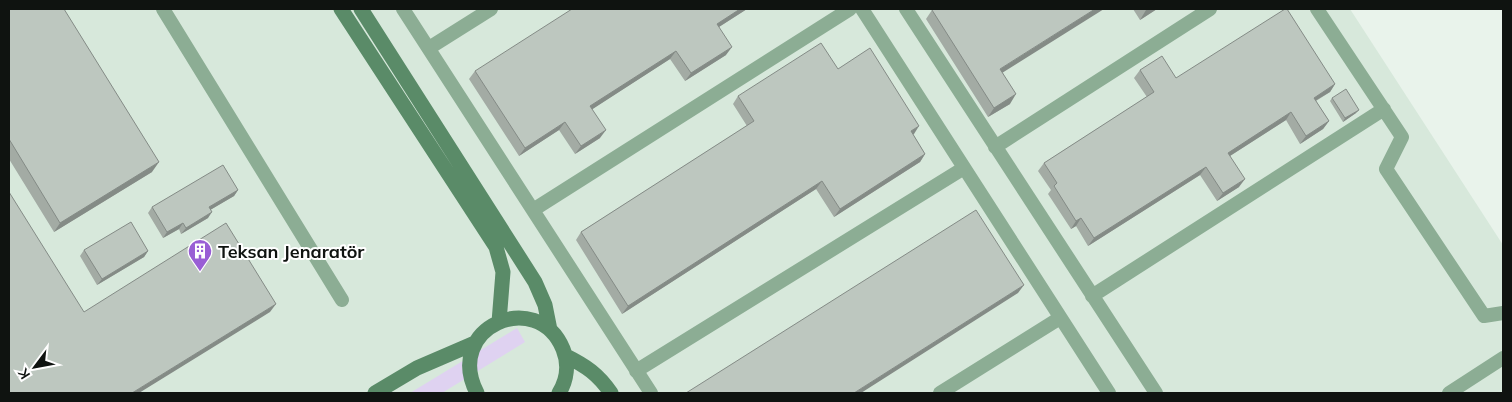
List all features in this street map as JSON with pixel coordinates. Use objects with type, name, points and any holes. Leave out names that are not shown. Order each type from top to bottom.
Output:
[{"type":"main road","points":[[341,9],[496,247],[503,272],[498,322]]},
{"type":"main road","points":[[361,9],[535,282],[545,305],[550,330]]},
{"type":"main road","points":[[477,393],[472,384],[469,370],[470,357],[475,344],[485,331],[498,322],[512,318],[526,318],[539,323],[550,330],[560,342],[566,356],[567,370],[560,393]]},
{"type":"main road","points":[[375,393],[417,368],[475,344]]},
{"type":"main road","points":[[566,356],[586,366],[611,393]]},
{"type":"lane","points":[[163,9],[342,300]]},
{"type":"lane","points":[[403,9],[651,393]]},
{"type":"lane","points":[[429,48],[491,9]]},
{"type":"lane","points":[[533,210],[850,9]]},
{"type":"lane","points":[[862,9],[1109,393]]},
{"type":"lane","points":[[906,9],[1156,393]]},
{"type":"lane","points":[[995,147],[1210,9]]},
{"type":"lane","points":[[1317,9],[1402,137],[1386,169],[1484,316],[1503,313]]},
{"type":"lane","points":[[1092,296],[1384,110]]},
{"type":"lane","points":[[636,371],[964,168]]},
{"type":"lane","points":[[940,393],[1060,318]]},
{"type":"lane","points":[[1449,393],[1503,358]]},
{"type":"shaded area","points":[[9,9],[1350,9],[1503,245],[1503,393],[9,393]]},
{"type":"shaded area","points":[[517,328],[525,342],[442,393],[410,393]]},
{"type":"building","points":[[9,9],[64,9],[159,162],[60,223],[9,139]]},
{"type":"building","points":[[572,9],[740,9],[717,24],[732,47],[691,73],[676,51],[590,106],[606,130],[581,146],[565,122],[525,148],[475,71]]},
{"type":"building","points":[[933,9],[1095,9],[1000,69],[1016,94],[994,108]]},
{"type":"building","points":[[1287,9],[1335,84],[1314,98],[1329,121],[1306,136],[1291,112],[1228,153],[1245,179],[1223,193],[1206,167],[1094,238],[1081,218],[1076,221],[1054,186],[1057,183],[1044,163],[1154,92],[1140,70],[1162,56],[1176,78]]},
{"type":"building","points":[[821,43],[838,69],[870,48],[919,126],[911,131],[925,154],[840,209],[822,181],[628,306],[581,232],[754,121],[738,96]]},
{"type":"building","points":[[1346,89],[1359,110],[1345,118],[1332,98]]},
{"type":"building","points":[[223,165],[238,190],[209,207],[212,212],[186,228],[183,223],[167,232],[152,207]]},
{"type":"building","name":"Teksan Jenaratör","points":[[9,192],[84,312],[226,223],[276,304],[132,393],[9,393]]},
{"type":"building","points":[[976,210],[1024,285],[854,393],[686,393]]},
{"type":"building","points":[[131,222],[148,251],[102,279],[84,250]]},
{"type":"place","name":"Teksan Jenaratör","points":[[200,272]]}]
